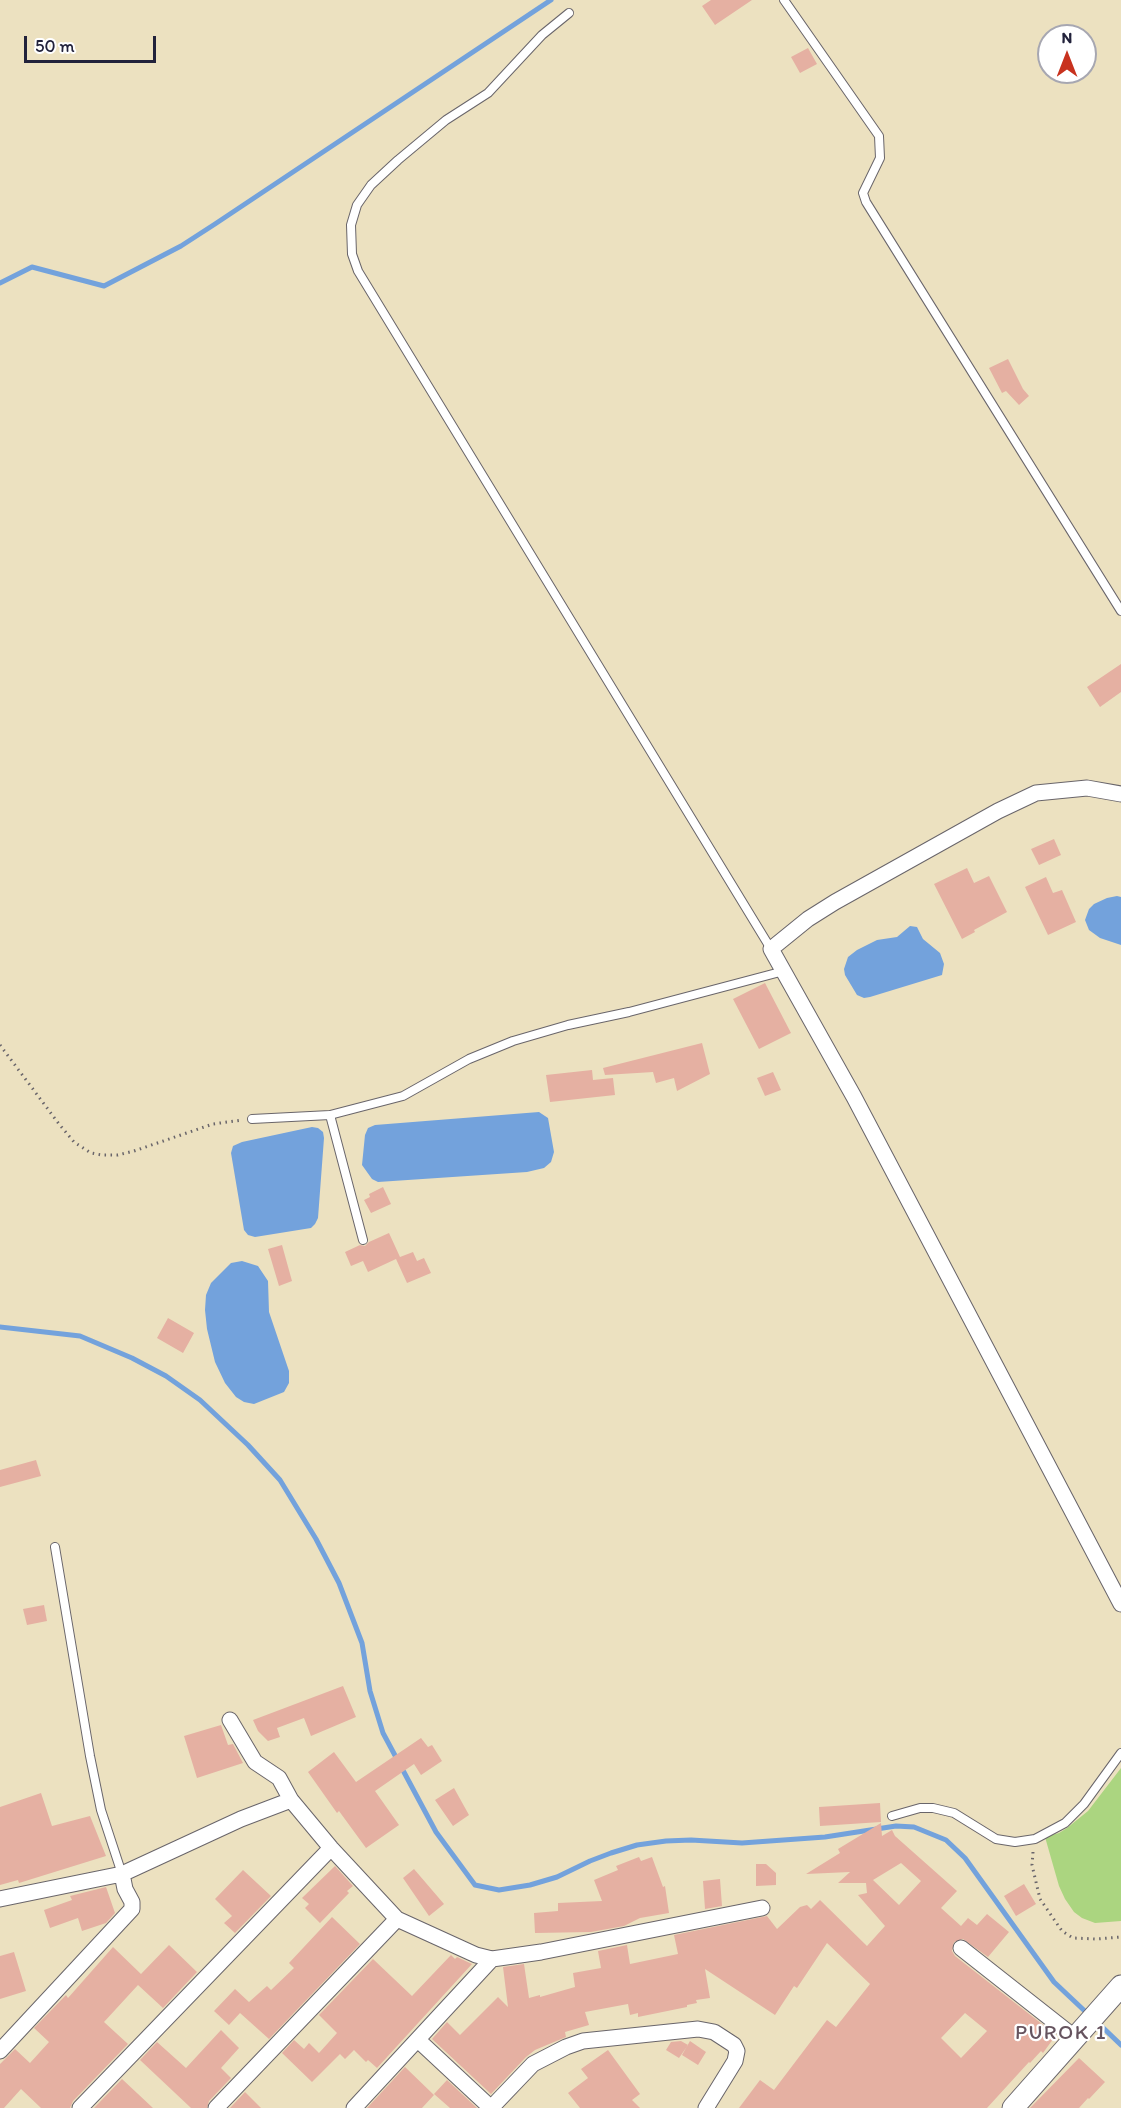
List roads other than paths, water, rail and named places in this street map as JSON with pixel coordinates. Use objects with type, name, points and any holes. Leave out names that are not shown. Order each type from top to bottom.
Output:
[{"type":"main road","points":[[1013,2108],[1121,1986]]},
{"type":"street","points":[[1121,794],[1087,788],[1036,793],[998,811],[835,902],[808,919],[771,949],[854,1097],[1121,1604]]},
{"type":"street","points":[[230,1720],[255,1762],[279,1778],[291,1800],[331,1848],[397,1919],[468,1952],[492,1959],[541,1952],[762,1908]]},
{"type":"street","points":[[0,1899],[122,1874],[242,1819],[291,1800]]},
{"type":"street","points":[[80,2108],[331,1848]]},
{"type":"street","points":[[0,2051],[132,1910],[132,1902],[125,1888],[122,1874]]},
{"type":"street","points":[[216,2108],[397,1919]]},
{"type":"street","points":[[961,1948],[1077,2034]]},
{"type":"street","points":[[354,2108],[492,1959]]},
{"type":"street","points":[[418,2040],[491,2108],[532,2064],[566,2047],[583,2042],[698,2029],[714,2032],[734,2045],[737,2051],[735,2061],[706,2108]]},
{"type":"lane","points":[[784,0],[879,136],[880,158],[863,193],[866,202],[1121,611]]},
{"type":"lane","points":[[569,13],[542,35],[488,93],[446,120],[371,185],[357,205],[351,225],[352,254],[364,281],[771,949]]},
{"type":"lane","points":[[252,1119],[330,1115],[403,1096],[469,1059],[513,1041],[784,971]]},
{"type":"lane","points":[[330,1115],[363,1240]]},
{"type":"lane","points":[[55,1547],[101,1810],[122,1874]]},
{"type":"lane","points":[[892,1816],[920,1808],[933,1808],[954,1813],[996,1839],[1015,1842],[1035,1839],[1065,1822],[1084,1804],[1121,1753]]},
{"type":"water","points":[[1117,896],[1121,897],[1121,945],[1100,938],[1089,930],[1085,920],[1089,909],[1094,904]]},
{"type":"water","points":[[910,926],[917,927],[923,939],[940,953],[944,964],[942,975],[870,997],[864,998],[857,995],[845,975],[844,969],[848,957],[877,940],[897,937]]},
{"type":"water","points":[[539,1112],[548,1118],[554,1152],[551,1162],[544,1168],[527,1172],[378,1182],[372,1179],[362,1165],[365,1135],[368,1128],[375,1125]]},
{"type":"water","points":[[312,1127],[323,1132],[324,1138],[318,1218],[315,1224],[311,1228],[255,1237],[248,1235],[244,1230],[231,1153],[233,1146]]},
{"type":"water","points":[[242,1261],[258,1266],[268,1281],[269,1312],[289,1371],[289,1383],[284,1392],[254,1404],[236,1397],[225,1383],[215,1362],[205,1310],[206,1295],[211,1283],[231,1263]]},
{"type":"waterway","points":[[0,283],[32,267],[104,286],[181,246],[551,0]]},
{"type":"waterway","points":[[0,1327],[80,1336],[132,1358],[166,1376],[200,1400],[248,1445],[280,1480],[316,1539],[339,1583],[362,1643],[370,1691],[383,1733],[436,1832],[475,1885],[499,1890],[530,1885],[557,1877],[611,1853],[637,1845],[666,1841],[742,1843],[825,1837],[896,1826],[914,1827],[946,1840],[965,1858],[1054,1982],[1089,2015]]},
{"type":"waterway","points":[[1096,2021],[1121,2045]]},
{"type":"district","name":"PUROK 1","points":[[1061,2034]]}]
